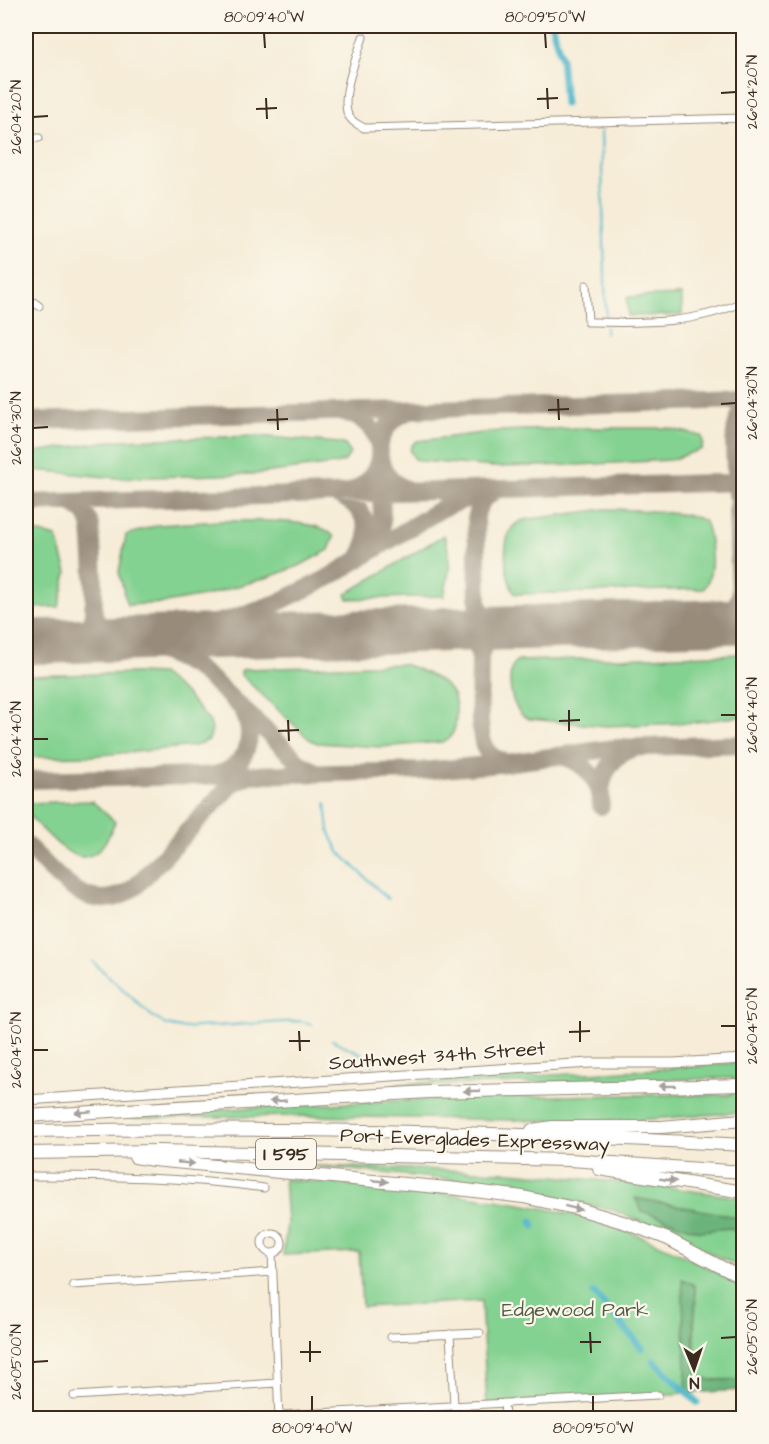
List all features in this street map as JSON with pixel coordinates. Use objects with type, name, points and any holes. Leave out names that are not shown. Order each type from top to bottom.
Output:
[{"type":"highway","points":[[26,1116],[429,1092],[744,1085]]},
{"type":"highway","points":[[502,1133],[553,1127],[652,1128],[744,1120]]},
{"type":"highway","name":"Port Everglades Expressway","points":[[26,1131],[334,1129],[502,1133],[744,1145]]},
{"type":"highway","points":[[107,1151],[153,1160],[523,1197],[579,1209],[626,1223],[668,1239],[744,1279]]},
{"type":"highway","name":"Port Everglades Expressway","points":[[26,1154],[107,1151],[570,1160],[744,1172]]},
{"type":"highway","points":[[570,1160],[590,1167],[744,1192]]},
{"type":"street","points":[[363,37],[347,89],[347,112],[352,121],[364,128],[744,118]]},
{"type":"street","points":[[26,139],[39,138]]},
{"type":"street","points":[[586,285],[588,322],[686,319],[713,314],[744,301]]},
{"type":"street","points":[[26,297],[39,306]]},
{"type":"street","name":"Southwest 34th Street","points":[[26,1100],[579,1064],[673,1063],[744,1059]]},
{"type":"street","points":[[26,1176],[158,1178],[264,1188]]},
{"type":"street","points":[[272,1253],[279,1417],[454,1405],[658,1395]]},
{"type":"street","points":[[73,1286],[273,1272]]},
{"type":"street","points":[[391,1337],[480,1333]]},
{"type":"street","points":[[450,1334],[454,1405]]},
{"type":"street","points":[[74,1396],[277,1383]]},
{"type":"street","points":[[504,1403],[505,1419]]},
{"type":"green space","points":[[682,295],[682,315],[628,316],[627,297]]},
{"type":"green space","points":[[668,428],[702,436],[703,443],[702,449],[670,460],[577,465],[495,467],[421,461],[415,459],[410,451],[412,445],[417,441],[499,431]]},
{"type":"green space","points":[[258,436],[339,443],[345,445],[350,453],[345,461],[335,464],[255,474],[117,478],[35,470],[29,465],[34,452],[118,440]]},
{"type":"green space","points":[[605,509],[675,513],[705,522],[710,538],[711,562],[709,577],[703,589],[514,593],[510,585],[505,553],[510,533],[515,525],[523,520]]},
{"type":"green space","points":[[220,521],[299,523],[315,526],[334,537],[329,550],[299,566],[269,577],[204,596],[165,603],[127,605],[119,572],[126,535],[158,525]]},
{"type":"green space","points":[[26,530],[57,537],[67,573],[59,607],[26,608]]},
{"type":"green space","points":[[444,535],[450,566],[444,596],[348,599],[346,594]]},
{"type":"green space","points":[[743,654],[743,716],[689,723],[606,726],[529,719],[518,710],[511,693],[510,675],[516,661]]},
{"type":"green space","points":[[403,664],[437,679],[452,693],[456,719],[449,739],[442,742],[381,747],[317,743],[309,739],[241,675],[241,671],[245,669]]},
{"type":"green space","points":[[161,674],[187,695],[210,722],[212,730],[209,740],[195,746],[91,756],[26,757],[26,676]]},
{"type":"green space","points":[[92,801],[115,822],[105,842],[95,854],[84,857],[61,847],[26,813],[26,803]]},
{"type":"green space","points":[[743,1062],[743,1111],[734,1113],[637,1120],[571,1121],[311,1116],[131,1118],[131,1115],[206,1110],[430,1099],[580,1095],[730,1095],[733,1078],[396,1086],[395,1084],[661,1069]]},
{"type":"green space","points":[[312,1166],[510,1172],[650,1185],[743,1198],[743,1269],[667,1232],[615,1211],[534,1192],[445,1179]]},
{"type":"green space","name":"Edgewood Park","points":[[284,1179],[475,1197],[513,1203],[607,1224],[667,1248],[743,1287],[743,1380],[711,1380],[699,1377],[694,1326],[696,1303],[683,1279],[687,1393],[487,1404],[481,1301],[362,1307],[359,1252],[283,1255],[287,1223]]},
{"type":"green space","points":[[635,1198],[743,1220],[743,1233],[730,1228],[699,1231],[642,1211]]},
{"type":"green space","points":[[682,1279],[694,1285],[695,1290],[694,1343],[699,1377],[711,1380],[743,1380],[743,1390],[687,1393]]},
{"type":"waterway","points":[[552,26],[561,57],[565,104]]},
{"type":"waterway","points":[[601,131],[606,316]]},
{"type":"waterway","points":[[605,333],[606,327]]},
{"type":"waterway","points":[[326,803],[329,831],[339,852],[388,899]]},
{"type":"waterway","points":[[92,961],[152,1016],[166,1025],[181,1028],[300,1021],[311,1024]]},
{"type":"waterway","points":[[332,1040],[360,1053],[373,1066]]},
{"type":"waterway","points":[[532,1221],[534,1226]]},
{"type":"waterway","points":[[594,1293],[642,1348]]},
{"type":"waterway","points":[[654,1361],[697,1402]]},
{"type":"taxiway","points":[[26,421],[744,400]]},
{"type":"taxiway","points":[[737,495],[734,438],[739,417],[744,409]]},
{"type":"taxiway","points":[[410,411],[397,418],[387,428],[381,439],[380,452],[382,464],[388,475],[398,485],[412,491]]},
{"type":"taxiway","points":[[347,413],[361,420],[371,429],[377,440],[379,452],[377,465],[371,476],[362,486],[348,493]]},
{"type":"taxiway","points":[[371,551],[376,544],[381,527],[380,482]]},
{"type":"taxiway","points":[[26,503],[744,482]]},
{"type":"taxiway","points":[[494,492],[482,502],[476,516],[478,602],[481,611],[493,623],[520,628]]},
{"type":"taxiway","points":[[709,622],[729,613],[740,595],[737,508],[744,493]]},
{"type":"taxiway","points":[[336,495],[353,504],[364,519],[367,537],[360,556]]},
{"type":"taxiway","points":[[148,638],[228,620],[277,603],[326,579],[441,509],[476,495]]},
{"type":"taxiway","points":[[66,502],[82,510],[91,526],[94,592],[90,624],[78,636],[68,640]]},
{"type":"taxiway","points":[[93,607],[95,618],[100,626],[116,639]]},
{"type":"taxiway","points":[[509,763],[492,756],[482,741],[479,705],[480,658],[481,651],[490,638],[495,634],[512,629]]},
{"type":"taxiway","points":[[446,630],[468,638],[476,646],[480,658]]},
{"type":"taxiway","points":[[120,639],[156,648],[194,666],[301,764],[316,772]]},
{"type":"taxiway","points":[[218,774],[236,764],[246,748],[249,729],[242,710]]},
{"type":"taxiway","points":[[26,780],[421,771],[499,764],[615,748],[744,744]]},
{"type":"taxiway","points":[[601,806],[603,779],[606,771],[624,752],[633,748]]},
{"type":"taxiway","points":[[559,756],[574,760],[586,769],[600,794]]},
{"type":"taxiway","points":[[26,845],[76,890],[90,897],[104,899],[120,896],[136,886],[232,784],[250,775]]},
{"type":"runway","points":[[26,642],[744,621]]}]
